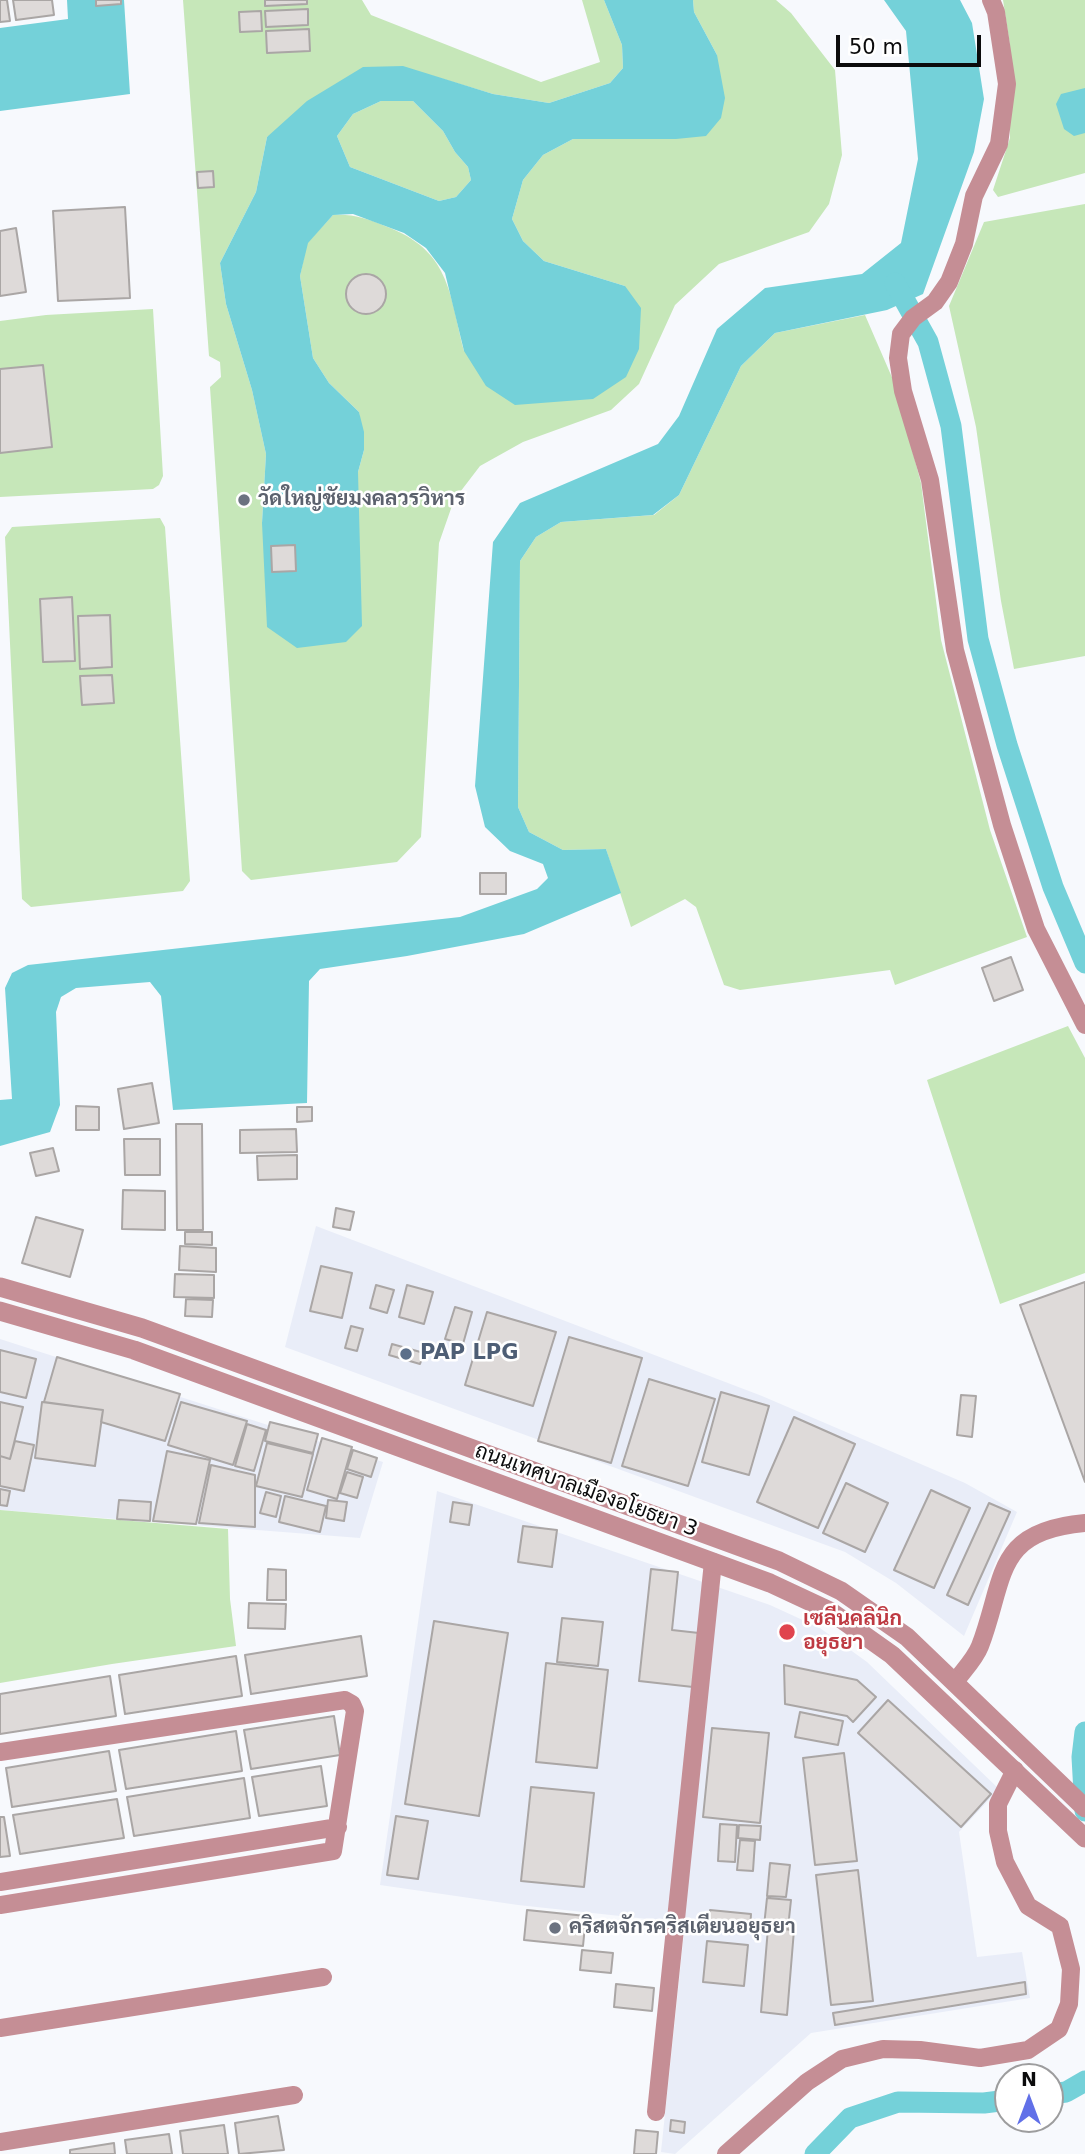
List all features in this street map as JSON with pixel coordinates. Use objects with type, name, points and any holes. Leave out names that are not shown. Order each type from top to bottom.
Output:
[{"type":"street","points":[[991,0],[996,12],[1007,84],[999,144],[974,197],[964,244],[948,282],[935,302],[912,318],[901,334],[898,358],[903,391],[930,480],[955,650],[1002,825],[1036,929],[1085,1025]]},
{"type":"street","name":"ถนนเทศบาลเมืองอโยธยา 3","points":[[0,1287],[142,1328],[804,1573],[841,1591],[906,1637],[1085,1808]]},
{"type":"street","name":"ถนนเทศบาลเมืองอโยธยา 3","points":[[0,1311],[134,1350],[770,1583],[830,1611],[892,1655],[1085,1838]]},
{"type":"street","points":[[396,1446],[405,1424]]},
{"type":"street","points":[[955,1682],[979,1649],[1001,1573],[1020,1544],[1063,1525],[1085,1523]]},
{"type":"street","points":[[656,2112],[713,1562]]},
{"type":"street","points":[[0,1752],[345,1700],[352,1704],[355,1711],[333,1851],[60,1895],[1,1901]]},
{"type":"street","points":[[726,2154],[807,2082],[842,2059],[883,2049],[980,2057],[1028,2050],[1059,2029],[1069,2004],[1071,1969],[1060,1926],[1028,1906],[1005,1862],[998,1831],[998,1804],[1019,1775]]},
{"type":"street","points":[[0,1882],[338,1827]]},
{"type":"street","points":[[239,1843],[243,1866]]},
{"type":"street","points":[[178,1853],[182,1876]]},
{"type":"street","points":[[115,1863],[119,1886]]},
{"type":"street","points":[[56,1872],[60,1895]]},
{"type":"street","points":[[0,2028],[323,1977]]},
{"type":"street","points":[[0,2142],[294,2095]]},
{"type":"shaded area","points":[[316,1226],[762,1396],[965,1483],[1017,1512],[964,1636],[896,1583],[845,1552],[285,1347]]},
{"type":"shaded area","points":[[0,1339],[383,1462],[360,1538],[0,1510]]},
{"type":"shaded area","points":[[437,1491],[770,1605],[820,1628],[867,1662],[999,1789],[959,1832],[977,1957],[1022,1952],[1030,1998],[811,2033],[675,2154],[661,2152],[685,1923],[518,1905],[380,1885]]},
{"type":"green space","points":[[183,0],[362,0],[371,15],[541,82],[600,62],[582,0],[604,0],[622,45],[623,68],[610,83],[549,103],[493,94],[403,67],[267,137],[256,192],[220,263],[226,304],[252,390],[266,454],[262,523],[358,472],[364,450],[359,412],[329,383],[313,358],[300,276],[307,243],[333,215],[353,216],[371,221],[406,236],[423,247],[435,261],[450,292],[464,351],[625,286],[544,261],[523,241],[512,219],[523,180],[543,155],[573,139],[676,139],[717,55],[694,12],[693,0],[776,0],[791,13],[835,70],[842,155],[829,204],[809,232],[719,264],[675,305],[639,384],[611,410],[523,442],[480,466],[454,500],[439,543],[421,837],[397,862],[251,880],[242,871],[210,387],[221,377],[220,362],[209,356]]},
{"type":"green space","points":[[1003,0],[1085,0],[1085,173],[998,197],[993,190],[1010,138],[1010,45]]},
{"type":"green space","points":[[381,101],[413,101],[443,131],[455,152],[468,167],[471,180],[456,197],[439,201],[350,167],[337,136],[353,114]]},
{"type":"green space","points":[[1085,204],[1085,656],[1014,669],[1001,601],[976,427],[949,306],[984,222]]},
{"type":"green space","points":[[153,309],[163,476],[159,485],[153,489],[0,497],[0,321],[46,315]]},
{"type":"green space","points":[[865,315],[894,382],[921,483],[941,640],[990,830],[1027,937],[895,985],[890,970],[740,990],[724,985],[696,907],[685,899],[631,927],[606,849],[563,850],[529,832],[518,807],[520,561],[536,537],[561,522],[654,515],[679,495],[741,366],[775,333]]},
{"type":"green space","points":[[160,518],[165,527],[190,881],[183,891],[31,907],[22,899],[5,537],[12,527]]},
{"type":"green space","points":[[1068,1026],[1085,1058],[1085,1273],[1000,1304],[927,1080]]},
{"type":"green space","points":[[0,1510],[228,1529],[230,1599],[236,1646],[0,1683]]},
{"type":"water","points":[[67,0],[124,0],[130,94],[0,111],[0,28],[68,19]]},
{"type":"water","points":[[604,0],[693,0],[694,12],[717,55],[725,98],[721,118],[706,136],[676,139],[573,139],[543,155],[523,180],[512,219],[523,241],[544,261],[625,286],[641,308],[639,349],[626,377],[593,399],[515,405],[486,386],[464,351],[445,273],[426,248],[404,233],[353,214],[333,215],[308,243],[300,276],[313,358],[329,383],[359,412],[364,432],[364,450],[358,472],[362,626],[346,642],[297,648],[267,627],[262,523],[266,454],[252,390],[226,304],[220,263],[256,192],[267,137],[307,101],[363,67],[403,66],[493,94],[549,103],[610,83],[623,68],[622,45]],"holes":[[[381,101],[413,101],[443,131],[455,152],[468,167],[471,180],[456,197],[439,201],[350,167],[337,136],[353,114]]]},
{"type":"water","points":[[884,0],[960,0],[972,23],[984,99],[974,152],[923,294],[887,310],[775,333],[741,366],[679,495],[653,515],[561,522],[536,537],[520,561],[518,807],[529,832],[563,850],[606,849],[621,893],[524,934],[320,969],[309,981],[307,1103],[173,1110],[161,996],[150,982],[76,988],[61,997],[56,1012],[60,1105],[50,1132],[0,1146],[0,1100],[12,1099],[5,988],[12,973],[28,965],[460,917],[537,889],[548,878],[543,864],[510,851],[485,827],[475,786],[493,542],[520,503],[658,444],[679,416],[717,329],[765,288],[862,274],[901,243],[918,159],[906,31]]},
{"type":"water","points":[[1085,88],[1085,133],[1074,136],[1064,129],[1056,104],[1061,94]]},
{"type":"building","points":[[0,0],[7,0],[10,21],[0,22]]},
{"type":"building","points":[[13,0],[52,0],[54,15],[16,20]]},
{"type":"building","points":[[96,0],[121,0],[121,4],[96,6]]},
{"type":"building","points":[[265,0],[307,0],[307,4],[265,6]]},
{"type":"building","points":[[308,9],[308,25],[266,27],[265,11]]},
{"type":"building","points":[[261,11],[262,31],[240,32],[239,12]]},
{"type":"building","points":[[309,29],[310,51],[267,53],[266,31]]},
{"type":"building","points":[[213,171],[214,187],[198,188],[197,172]]},
{"type":"building","points":[[125,207],[130,298],[58,301],[53,211]]},
{"type":"building","points":[[16,228],[26,292],[0,296],[0,231]]},
{"type":"building","points":[[366,274],[380,280],[386,294],[380,308],[366,314],[352,308],[346,294],[352,280]]},
{"type":"building","points":[[43,365],[52,447],[0,453],[0,369]]},
{"type":"building","points":[[295,545],[296,571],[272,572],[271,546]]},
{"type":"building","points":[[72,597],[75,661],[43,662],[40,599]]},
{"type":"building","points":[[110,615],[112,667],[80,669],[78,616]]},
{"type":"building","points":[[112,675],[114,703],[82,705],[80,676]]},
{"type":"building","points":[[480,873],[506,873],[506,894],[480,894]]},
{"type":"building","points":[[1011,957],[1023,990],[994,1001],[982,968]]},
{"type":"building","points":[[152,1083],[159,1123],[124,1129],[118,1089]]},
{"type":"building","points":[[76,1106],[99,1107],[99,1130],[76,1130]]},
{"type":"building","points":[[297,1107],[312,1107],[312,1121],[297,1122]]},
{"type":"building","points":[[176,1124],[202,1124],[203,1230],[177,1230]]},
{"type":"building","points":[[296,1129],[297,1152],[240,1153],[240,1130]]},
{"type":"building","points":[[124,1139],[160,1139],[160,1175],[125,1175]]},
{"type":"building","points":[[53,1148],[59,1171],[36,1176],[30,1153]]},
{"type":"building","points":[[297,1155],[297,1179],[258,1180],[257,1156]]},
{"type":"building","points":[[123,1190],[165,1191],[165,1230],[122,1229]]},
{"type":"building","points":[[336,1208],[354,1212],[350,1230],[333,1227]]},
{"type":"building","points":[[36,1217],[83,1230],[70,1277],[22,1263]]},
{"type":"building","points":[[185,1232],[212,1232],[212,1245],[185,1244]]},
{"type":"building","points":[[180,1246],[216,1248],[216,1272],[179,1270]]},
{"type":"building","points":[[321,1266],[352,1273],[342,1318],[310,1311]]},
{"type":"building","points":[[175,1274],[214,1275],[214,1298],[174,1297]]},
{"type":"building","points":[[1085,1282],[1085,1482],[1020,1305]]},
{"type":"building","points":[[376,1285],[394,1290],[387,1313],[370,1308]]},
{"type":"building","points":[[407,1285],[433,1292],[424,1324],[399,1317]]},
{"type":"building","points":[[186,1299],[213,1300],[212,1317],[185,1316]]},
{"type":"building","points":[[455,1307],[472,1312],[463,1344],[445,1339]]},
{"type":"building","points":[[487,1312],[556,1332],[533,1406],[465,1385]]},
{"type":"building","points":[[351,1326],[363,1329],[357,1351],[345,1348]]},
{"type":"building","points":[[569,1337],[642,1358],[611,1463],[538,1441]]},
{"type":"building","name":"PAP LPG","points":[[392,1344],[424,1353],[420,1364],[389,1355]]},
{"type":"building","points":[[0,1350],[36,1359],[26,1398],[0,1392]]},
{"type":"building","points":[[57,1357],[180,1394],[165,1441],[101,1422],[103,1410],[44,1402]]},
{"type":"building","points":[[649,1379],[715,1399],[688,1486],[622,1466]]},
{"type":"building","points":[[721,1392],[769,1406],[749,1475],[702,1462]]},
{"type":"building","points":[[961,1395],[976,1396],[972,1437],[957,1435]]},
{"type":"building","points":[[0,1402],[23,1407],[10,1459],[0,1456]]},
{"type":"building","points":[[42,1402],[103,1410],[95,1466],[35,1458]]},
{"type":"building","points":[[181,1402],[247,1421],[233,1465],[168,1445]]},
{"type":"building","points":[[794,1417],[855,1444],[818,1528],[757,1502]]},
{"type":"building","points":[[270,1422],[318,1434],[313,1453],[265,1441]]},
{"type":"building","points":[[247,1424],[266,1430],[254,1471],[235,1466]]},
{"type":"building","points":[[322,1438],[352,1447],[337,1499],[307,1490]]},
{"type":"building","points":[[15,1441],[34,1445],[24,1491],[0,1486],[0,1456],[10,1459]]},
{"type":"building","points":[[267,1443],[313,1454],[302,1497],[256,1486]]},
{"type":"building","points":[[353,1450],[377,1458],[371,1477],[347,1469]]},
{"type":"building","points":[[167,1451],[210,1460],[196,1524],[153,1521]]},
{"type":"building","points":[[211,1465],[255,1475],[255,1527],[199,1523]]},
{"type":"building","points":[[347,1472],[363,1477],[357,1498],[340,1493]]},
{"type":"building","points":[[846,1483],[888,1503],[865,1552],[823,1533]]},
{"type":"building","points":[[0,1489],[10,1491],[7,1506],[0,1505]]},
{"type":"building","points":[[931,1490],[970,1508],[934,1588],[894,1570]]},
{"type":"building","points":[[266,1492],[281,1496],[276,1517],[260,1513]]},
{"type":"building","points":[[285,1496],[326,1506],[320,1532],[279,1522]]},
{"type":"building","points":[[119,1500],[151,1502],[150,1521],[117,1519]]},
{"type":"building","points":[[328,1500],[347,1502],[344,1521],[326,1518]]},
{"type":"building","points":[[453,1502],[472,1505],[469,1525],[450,1522]]},
{"type":"building","points":[[989,1503],[1010,1512],[968,1605],[947,1595]]},
{"type":"building","points":[[523,1526],[557,1530],[552,1567],[518,1562]]},
{"type":"building","points":[[268,1569],[286,1570],[286,1600],[267,1600]]},
{"type":"building","points":[[651,1569],[678,1572],[672,1630],[699,1633],[693,1687],[639,1681]]},
{"type":"building","points":[[249,1603],[286,1604],[285,1629],[248,1628]]},
{"type":"building","points":[[562,1618],[603,1622],[598,1666],[557,1662]]},
{"type":"building","points":[[434,1621],[508,1633],[479,1816],[405,1804]]},
{"type":"building","points":[[361,1636],[367,1676],[251,1694],[245,1655]]},
{"type":"building","points":[[236,1656],[242,1696],[125,1714],[119,1675]]},
{"type":"building","points":[[546,1663],[608,1670],[597,1768],[536,1762]]},
{"type":"building","points":[[784,1665],[857,1680],[876,1697],[853,1722],[847,1716],[785,1704]]},
{"type":"building","points":[[110,1676],[116,1716],[0,1734],[0,1694]]},
{"type":"building","points":[[888,1700],[991,1794],[961,1827],[858,1733]]},
{"type":"building","points":[[800,1712],[843,1721],[838,1745],[795,1737]]},
{"type":"building","points":[[334,1716],[340,1755],[251,1769],[244,1730]]},
{"type":"building","points":[[712,1728],[769,1733],[760,1823],[703,1817]]},
{"type":"building","points":[[236,1731],[242,1771],[126,1789],[119,1750]]},
{"type":"building","points":[[109,1751],[116,1791],[12,1807],[6,1768]]},
{"type":"building","points":[[844,1753],[857,1861],[815,1865],[803,1758]]},
{"type":"building","points":[[321,1766],[327,1806],[259,1816],[252,1777]]},
{"type":"building","points":[[244,1778],[250,1818],[134,1836],[127,1797]]},
{"type":"building","points":[[531,1787],[594,1793],[584,1887],[521,1881]]},
{"type":"building","points":[[117,1799],[124,1838],[20,1854],[13,1815]]},
{"type":"building","points":[[396,1816],[428,1821],[418,1879],[387,1875]]},
{"type":"building","points":[[0,1817],[4,1817],[10,1856],[0,1857]]},
{"type":"building","points":[[720,1824],[737,1825],[735,1862],[718,1861]]},
{"type":"building","points":[[739,1825],[761,1826],[760,1840],[738,1838]]},
{"type":"building","points":[[740,1840],[755,1841],[753,1871],[737,1870]]},
{"type":"building","points":[[770,1863],[790,1865],[786,1897],[767,1896]]},
{"type":"building","points":[[858,1870],[873,2001],[831,2005],[816,1875]]},
{"type":"building","points":[[767,1898],[791,1900],[788,1928],[764,1926]]},
{"type":"building","name":"คริสตจักรคริสเตียนอยุธยา","points":[[527,1910],[586,1916],[583,1946],[524,1940]]},
{"type":"building","points":[[710,1910],[751,1914],[750,1932],[709,1929]]},
{"type":"building","points":[[768,1928],[794,1930],[787,2015],[761,2012]]},
{"type":"building","points":[[707,1941],[748,1945],[744,1986],[703,1982]]},
{"type":"building","points":[[582,1950],[613,1953],[611,1973],[580,1970]]},
{"type":"building","points":[[1025,1982],[1026,1994],[835,2025],[833,2013]]},
{"type":"building","points":[[616,1984],[654,1988],[652,2011],[614,2007]]},
{"type":"building","points":[[278,2116],[284,2150],[239,2154],[235,2123]]},
{"type":"building","points":[[671,2120],[685,2122],[684,2133],[670,2131]]},
{"type":"building","points":[[224,2125],[228,2154],[183,2154],[180,2131]]},
{"type":"building","points":[[636,2130],[658,2132],[656,2154],[634,2154]]},
{"type":"building","points":[[169,2134],[172,2154],[127,2154],[125,2140]]},
{"type":"building","points":[[114,2143],[115,2154],[70,2154],[70,2150]]},
{"type":"waterway","points":[[895,283],[928,342],[951,426],[978,639],[1007,745],[1053,887],[1085,963]]},
{"type":"waterway","points":[[1085,1732],[1082,1757],[1085,1811]]},
{"type":"waterway","points":[[1064,2092],[1085,2081]]},
{"type":"waterway","points":[[815,2154],[850,2118],[898,2102],[994,2102]]},
{"type":"place","name":"วัดใหญ่ชัยมงคลวรวิหาร","points":[[244,500]]},
{"type":"place","name":"PAP LPG","points":[[406,1354]]},
{"type":"place","name":"เซลีนคลินิก อยุธยา","points":[[787,1632]]},
{"type":"place","name":"คริสตจักรคริสเตียนอยุธยา","points":[[555,1928]]}]
